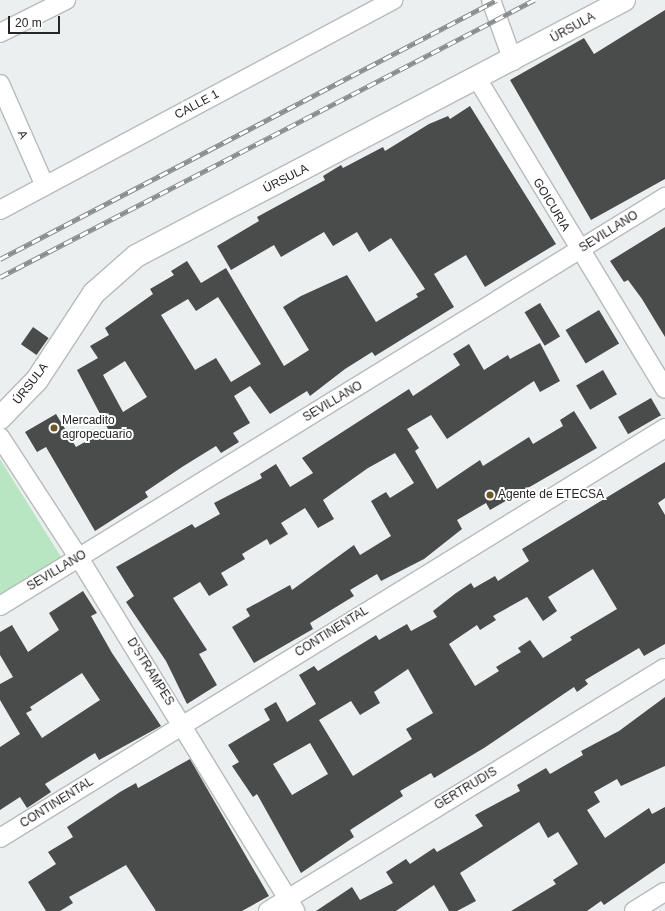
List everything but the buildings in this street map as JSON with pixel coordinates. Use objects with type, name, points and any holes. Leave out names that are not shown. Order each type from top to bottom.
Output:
[{"type":"street","points":[[0,33],[66,0]]},
{"type":"street","name":"CALLE 1","points":[[0,210],[393,0]]},
{"type":"street","points":[[491,0],[513,61]]},
{"type":"street","name":"ÚRSULA","points":[[0,418],[37,380],[94,293],[136,256],[478,80],[624,0]]},
{"type":"street","name":"GOICURIA","points":[[478,80],[579,251],[665,389]]},
{"type":"street","name":"A","points":[[0,84],[44,186]]},
{"type":"street","name":"SEVILLANO","points":[[0,606],[665,197]]},
{"type":"street","name":"CONTINENTAL","points":[[0,838],[665,428]]},
{"type":"street","name":"D'STRAMPES","points":[[0,437],[79,558],[183,725],[291,905]]},
{"type":"street","name":"GERTRUDIS","points":[[268,911],[291,905],[665,668]]},
{"type":"street","points":[[634,911],[665,892]]},
{"type":"green space","points":[[0,459],[63,560],[0,598]]},
{"type":"railway","points":[[0,259],[497,0]]},
{"type":"railway","points":[[0,277],[534,0]]},
{"type":"place","name":"Mercadito agropecuario","points":[[54,428]]},
{"type":"place","name":"Agente de ETECSA","points":[[490,495]]}]
